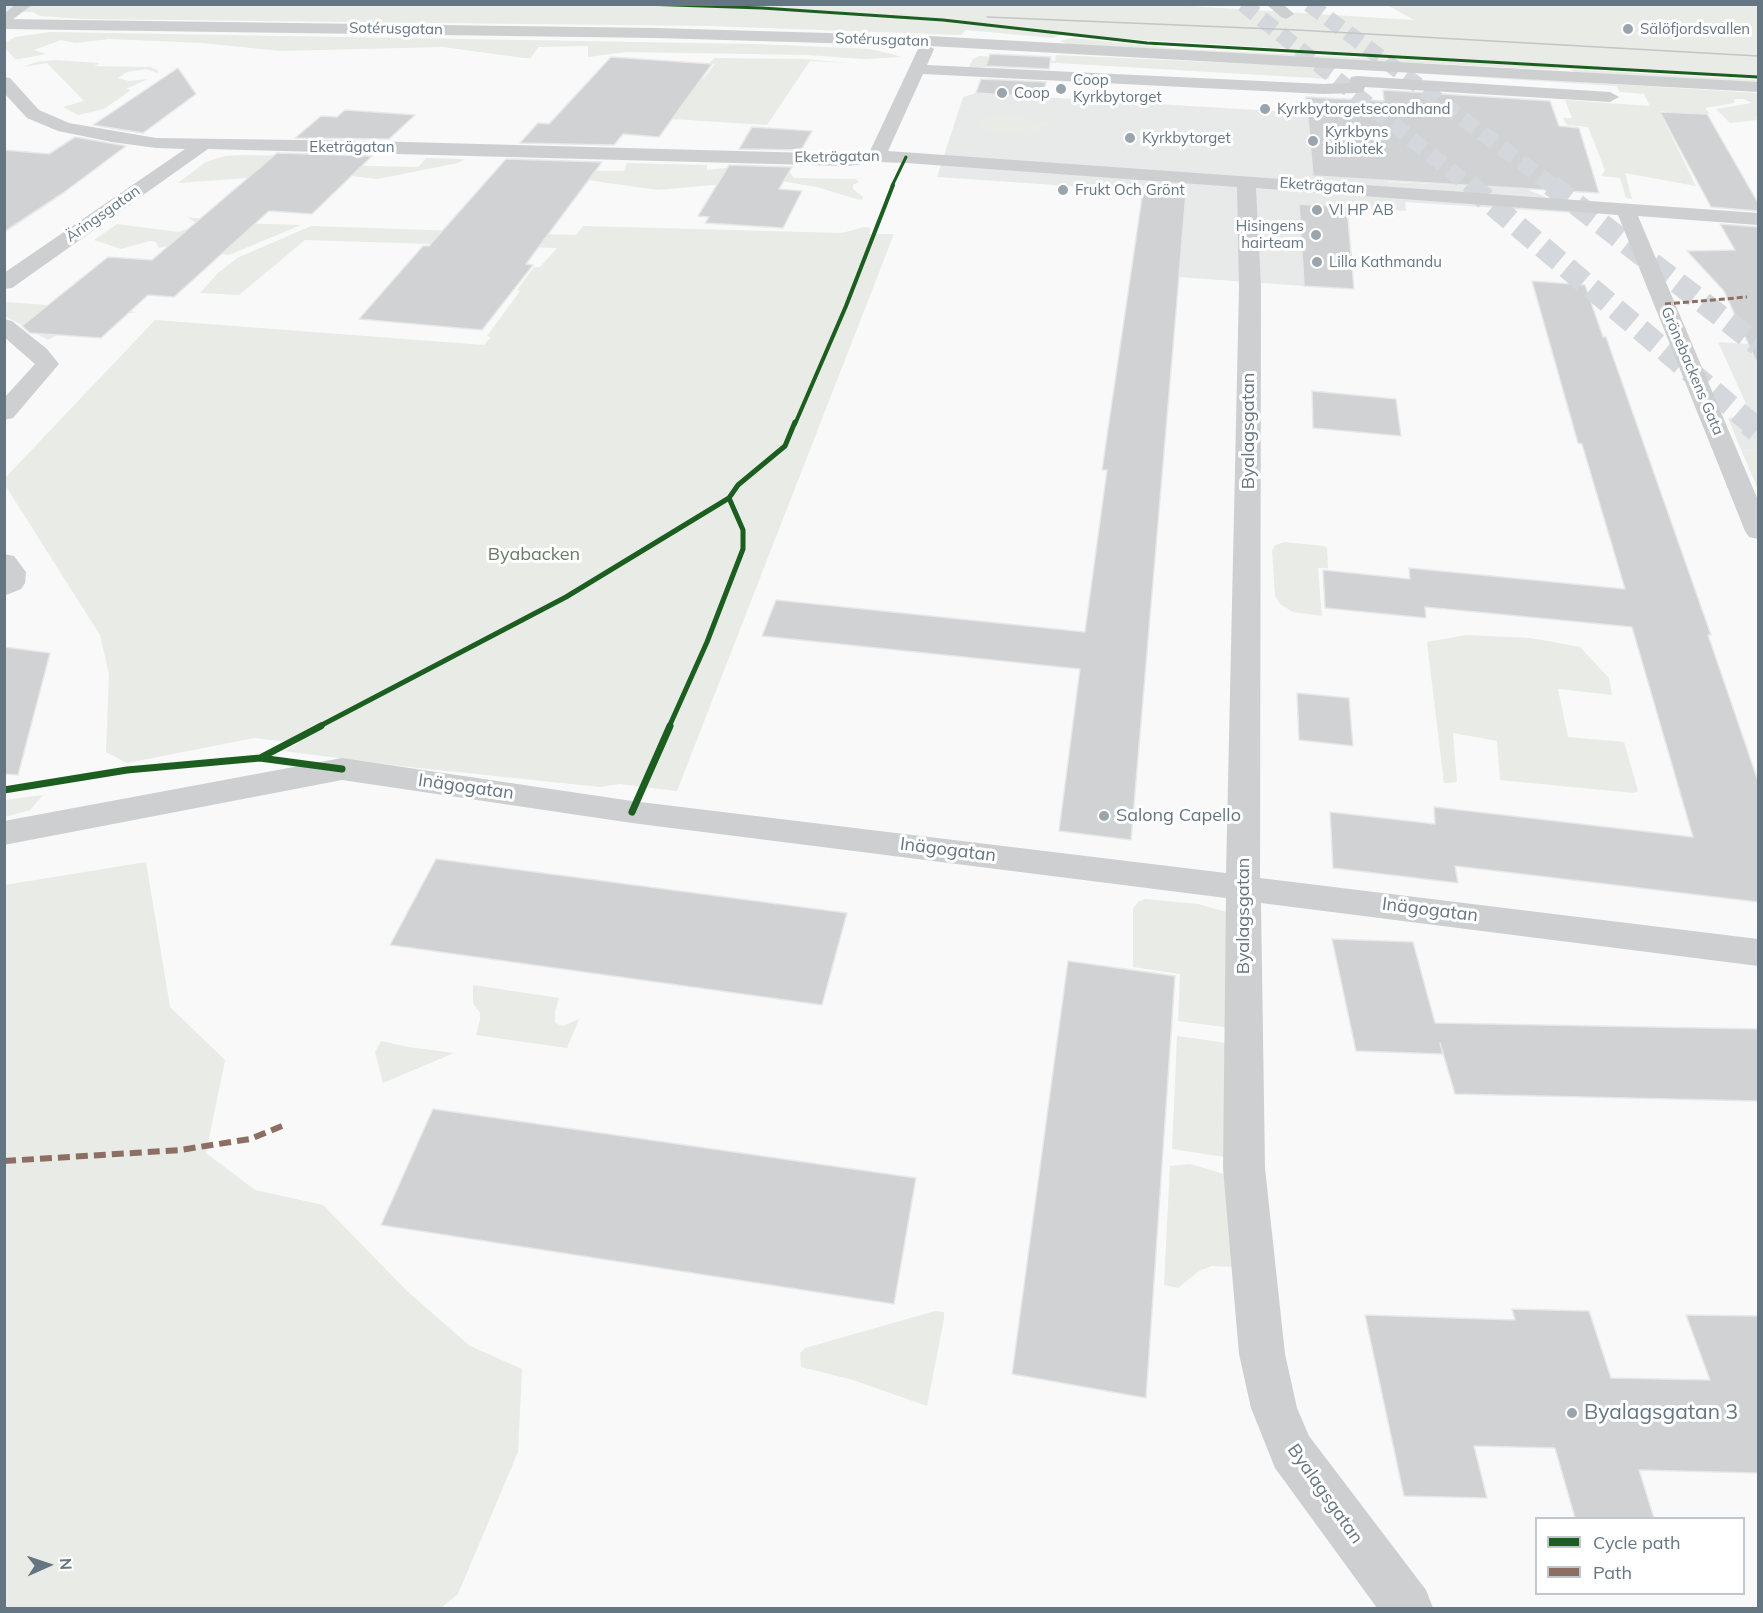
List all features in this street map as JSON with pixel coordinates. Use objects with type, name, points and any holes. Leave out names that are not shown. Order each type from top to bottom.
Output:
[{"type":"street","points":[[4,23],[26,4]]},
{"type":"street","points":[[1273,4],[1286,14]]},
{"type":"street","name":"Sotérusgatan","points":[[4,23],[609,32],[929,41],[1758,87]]},
{"type":"street","points":[[877,156],[929,41]]},
{"type":"street","points":[[917,69],[1323,88],[1357,88],[1357,81],[1610,97]]},
{"type":"street","name":"Eketrägatan","points":[[4,82],[33,114],[64,127],[112,138],[201,146],[368,146],[848,160],[877,156],[1758,219]]},
{"type":"street","name":"Äringsgatan","points":[[4,283],[201,146]]},
{"type":"street","name":"Byalagsgatan","points":[[1246,181],[1250,287],[1243,886],[1244,1168],[1262,1354],[1274,1408],[1292,1452],[1408,1608]]},
{"type":"street","name":"Grönebackens Gata","points":[[1626,210],[1758,531]]},
{"type":"street","points":[[4,326],[39,354],[47,364],[4,413]]},
{"type":"street","points":[[4,562],[12,572],[10,583],[4,588]]},
{"type":"street","name":"Inägogatan","points":[[4,833],[342,769],[632,812],[1243,886],[1758,952]]},
{"type":"shaded area","points":[[976,93],[1322,114],[1308,123],[1312,160],[1387,175],[1388,182],[1524,188],[1587,214],[1405,202],[1406,211],[1299,204],[1304,286],[1178,277],[1186,194],[937,177],[963,97]]},
{"type":"shaded area","points":[[1737,318],[1758,320],[1758,451],[1741,450],[1728,418],[1751,415],[1718,342],[1748,344]]},
{"type":"green space","points":[[1155,4],[1414,20],[1387,5],[1758,4],[1758,77],[1060,35],[1053,38],[966,30],[961,35],[709,26],[83,19],[40,16],[33,12],[5,12],[4,5]]},
{"type":"green space","points":[[51,32],[755,44],[871,49],[902,57],[864,59],[807,55],[626,52],[588,57],[588,46],[538,47],[531,58],[524,58],[443,47],[280,51],[203,43],[109,39],[75,43],[61,40],[34,50],[46,54],[15,59],[5,48],[5,43],[15,37]]},
{"type":"green space","points":[[1072,38],[1180,49],[1554,67],[1561,70],[1153,50],[1067,44],[1060,41]]},
{"type":"green space","points":[[1056,55],[1366,69],[1758,93],[1758,117],[1756,117],[1757,120],[1730,123],[1716,109],[1752,103],[1744,99],[1734,99],[1734,103],[1705,108],[1710,114],[1659,111],[1696,186],[1625,173],[1632,199],[1626,198],[1620,178],[1601,176],[1605,170],[1588,127],[1567,125],[1563,118],[1572,118],[1565,100],[1650,106],[1644,94],[1620,92],[1616,86],[1332,68],[1329,79],[1023,61],[1004,67],[969,67],[973,59],[979,56],[1055,61]]},
{"type":"green space","points":[[714,58],[803,59],[849,63],[810,61],[767,125],[640,117],[656,75],[704,78],[715,64],[710,63]]},
{"type":"green space","points":[[53,60],[100,63],[94,66],[150,67],[158,70],[158,73],[146,69],[127,72],[118,78],[129,81],[148,79],[126,89],[131,90],[104,109],[78,115],[63,107],[84,101],[47,63],[23,67],[36,62]]},
{"type":"green space","points":[[1570,69],[1758,80],[1758,83],[1575,72]]},
{"type":"green space","points":[[993,114],[1017,115],[1033,122],[1050,121],[1052,124],[1035,135],[997,134],[983,129],[978,123]]},
{"type":"green space","points":[[225,156],[298,156],[261,177],[178,183],[206,162]]},
{"type":"green space","points":[[426,158],[465,159],[458,163],[378,179],[343,175],[326,165],[418,167]]},
{"type":"green space","points":[[627,163],[707,165],[707,170],[745,166],[722,176],[719,181],[723,184],[658,190],[566,177],[543,170],[624,171]]},
{"type":"green space","points":[[787,169],[794,178],[856,179],[859,182],[853,185],[853,189],[863,197],[862,200],[817,187],[775,180]]},
{"type":"green space","points":[[187,217],[233,223],[301,225],[229,255],[168,246],[159,248],[156,242],[150,241],[121,249],[94,240],[117,224],[178,232],[195,226],[195,222]]},
{"type":"green space","name":"Byabacken","points":[[311,226],[576,235],[583,226],[842,233],[864,227],[871,228],[869,234],[894,234],[677,791],[619,784],[600,787],[400,766],[284,751],[299,743],[254,738],[127,763],[106,752],[109,674],[100,635],[5,485],[5,478],[155,320],[484,345],[491,337],[487,336],[520,291],[517,290],[534,267],[540,267],[557,248],[305,240],[239,295],[200,293],[218,273],[237,258]]},
{"type":"green space","points":[[4,303],[137,312],[99,319],[70,328],[48,340],[5,316]]},
{"type":"green space","points":[[1741,450],[1758,451],[1758,489]]},
{"type":"green space","points":[[1285,542],[1327,548],[1328,568],[1318,568],[1322,616],[1293,612],[1280,604],[1275,596],[1272,551],[1275,545]]},
{"type":"green space","points":[[1466,635],[1531,638],[1580,647],[1609,678],[1612,695],[1558,689],[1568,737],[1624,742],[1638,791],[1634,793],[1500,780],[1497,741],[1453,733],[1457,782],[1444,783],[1427,642]]},
{"type":"green space","points":[[43,795],[30,810],[5,817],[5,800]]},
{"type":"green space","points":[[146,862],[170,1007],[225,1060],[206,1153],[255,1190],[323,1205],[407,1291],[470,1346],[522,1369],[518,1452],[458,1594],[441,1608],[5,1608],[5,885]]},
{"type":"green space","points":[[1145,899],[1198,904],[1230,913],[1231,1028],[1178,1021],[1180,974],[1133,967],[1133,908]]},
{"type":"green space","points":[[473,985],[559,998],[555,1011],[555,1023],[563,1026],[579,1019],[567,1048],[476,1035],[480,1013],[473,1003]]},
{"type":"green space","points":[[1177,1036],[1227,1043],[1225,1157],[1172,1149]]},
{"type":"green space","points":[[381,1041],[454,1053],[383,1083],[375,1052]]},
{"type":"green space","points":[[1190,1164],[1224,1174],[1233,1267],[1212,1266],[1199,1271],[1178,1288],[1164,1285],[1170,1166]]},
{"type":"green space","points":[[935,1311],[944,1312],[944,1319],[927,1406],[853,1380],[801,1367],[800,1353],[805,1348]]},
{"type":"building","points":[[990,54],[1051,57],[1049,69],[986,66]]},
{"type":"building","points":[[611,57],[712,64],[659,137],[623,134],[614,145],[520,143],[538,123],[549,124]]},
{"type":"building","points":[[178,68],[196,94],[143,133],[93,125]]},
{"type":"building","points":[[981,79],[1046,82],[1043,97],[976,93]]},
{"type":"building","points":[[1383,90],[1550,101],[1559,126],[1579,128],[1599,193],[1313,176],[1306,97],[1384,101]]},
{"type":"building","points":[[345,110],[415,115],[389,139],[295,138],[321,116],[337,117]]},
{"type":"building","points":[[1660,112],[1707,114],[1758,203],[1758,211],[1711,207]]},
{"type":"building","points":[[752,127],[812,131],[801,150],[739,149]]},
{"type":"building","points":[[75,137],[126,146],[63,193],[4,232],[4,150],[49,154]]},
{"type":"building","points":[[277,153],[372,156],[312,214],[269,211],[174,297],[148,295],[101,338],[30,333],[22,326],[108,257],[152,260]]},
{"type":"building","points":[[506,159],[602,162],[526,264],[533,265],[482,330],[359,319],[423,246],[429,246]]},
{"type":"building","points":[[729,165],[792,167],[779,189],[802,191],[783,228],[705,223],[709,217],[698,216]]},
{"type":"building","points":[[1143,191],[1186,194],[1131,840],[1059,831],[1080,669],[762,636],[776,600],[1085,632],[1107,470],[1102,470]]},
{"type":"building","points":[[1299,204],[1347,207],[1354,289],[1304,286]]},
{"type":"building","points":[[1720,224],[1758,227],[1758,365],[1724,291],[1687,251],[1735,250]]},
{"type":"building","points":[[1532,281],[1585,285],[1603,337],[1606,337],[1711,635],[1708,635],[1758,781],[1758,902],[1455,866],[1458,883],[1333,868],[1330,812],[1435,824],[1434,807],[1693,837],[1632,627],[1425,607],[1426,618],[1325,608],[1323,570],[1410,579],[1409,568],[1625,589],[1582,444],[1578,443]]},
{"type":"building","points":[[1312,391],[1396,399],[1401,436],[1313,428]]},
{"type":"building","points":[[4,647],[50,653],[18,775],[4,774]]},
{"type":"building","points":[[1297,693],[1349,698],[1353,746],[1299,740]]},
{"type":"building","points":[[436,859],[847,913],[822,1005],[390,945]]},
{"type":"building","points":[[1332,939],[1413,942],[1435,1023],[1758,1029],[1758,1101],[1455,1094],[1440,1043],[1443,1054],[1356,1051]]},
{"type":"building","points":[[1068,961],[1175,976],[1146,1398],[1012,1374]]},
{"type":"building","points":[[433,1109],[916,1178],[894,1304],[381,1225]]},
{"type":"building","name":"Byalagsgatan 3","points":[[1512,1309],[1589,1311],[1611,1378],[1710,1380],[1686,1315],[1758,1316],[1758,1473],[1639,1470],[1654,1517],[1575,1517],[1555,1448],[1474,1446],[1487,1498],[1404,1496],[1365,1315],[1515,1320]]},
{"type":"tunnel","points":[[1243,4],[1470,186]]},
{"type":"tunnel","points":[[1309,4],[1553,186]]},
{"type":"tunnel","points":[[1469,185],[1752,424]]},
{"type":"tunnel","points":[[1551,185],[1758,345]]},
{"type":"tunnel","points":[[1750,422],[1758,429]]},
{"type":"tram line","points":[[987,17],[1297,30],[1758,56]]},
{"type":"marked path","points":[[1665,304],[1710,302],[1747,297]]},
{"type":"marked path","points":[[4,1161],[180,1150],[250,1139],[282,1126]]},
{"type":"cycle path","points":[[644,4],[762,8],[943,20],[1147,43],[1758,77]]},
{"type":"cycle path","points":[[632,812],[707,642],[743,549],[743,530],[729,498],[738,485],[785,446],[846,306],[881,220],[884,204],[906,157]]},
{"type":"cycle path","points":[[4,790],[127,770],[260,758],[566,597],[729,498]]},
{"type":"cycle path","points":[[260,758],[342,769]]},
{"type":"place","name":"Sälöfjordsvallen","points":[[1628,29]]},
{"type":"place","name":"Coop Kyrkbytorget","points":[[1061,89]]},
{"type":"place","name":"Coop","points":[[1002,93]]},
{"type":"place","name":"Kyrkbytorgetsecondhand","points":[[1265,109]]},
{"type":"place","name":"Kyrkbytorget","points":[[1130,138]]},
{"type":"place","name":"Kyrkbyns bibliotek","points":[[1313,141]]},
{"type":"place","name":"Frukt Och Grönt","points":[[1063,190]]},
{"type":"place","name":"VI HP AB","points":[[1317,210]]},
{"type":"place","name":"Hisingens hairteam","points":[[1316,235]]},
{"type":"place","name":"Lilla Kathmandu","points":[[1317,262]]},
{"type":"place","name":"Salong Capello","points":[[1104,816]]},
{"type":"place","name":"Byalagsgatan 3","points":[[1572,1413]]}]
